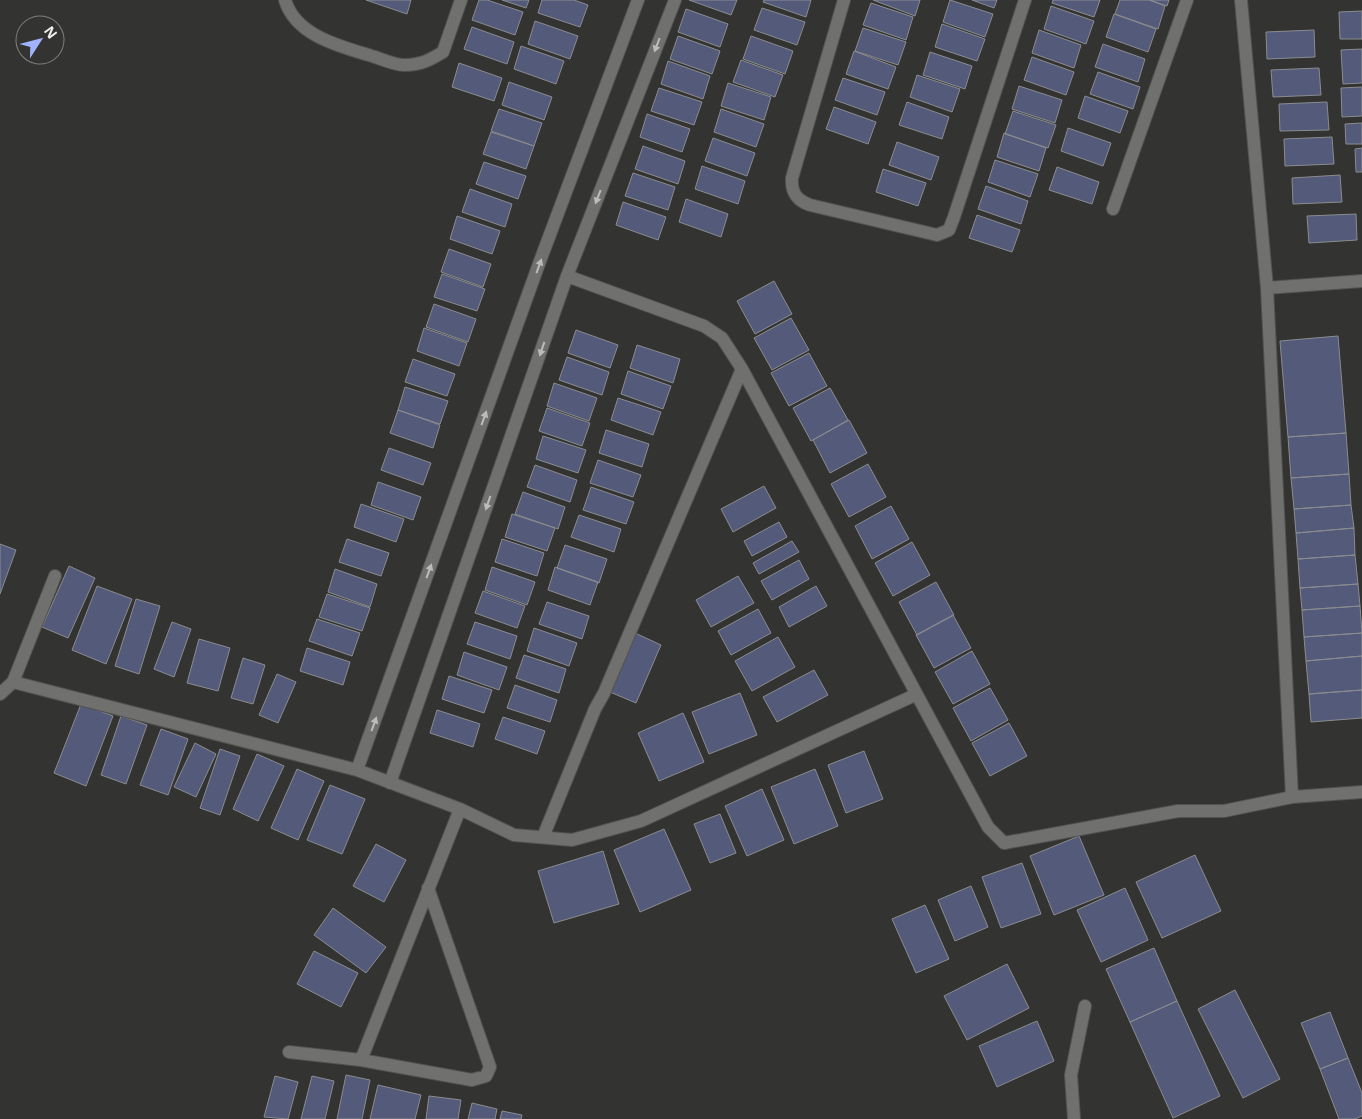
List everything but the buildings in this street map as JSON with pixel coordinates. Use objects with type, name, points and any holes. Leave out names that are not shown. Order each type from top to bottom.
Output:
[{"type":"street","points":[[285,0],[287,8],[300,24],[330,43],[402,66],[425,64],[444,52],[460,0]]},
{"type":"street","points":[[357,770],[544,252],[638,0]]},
{"type":"street","points":[[390,784],[567,276],[675,0]]},
{"type":"street","points":[[844,0],[792,178],[794,194],[801,201],[810,205],[937,235],[949,230],[954,217],[1025,0]]},
{"type":"street","points":[[1113,208],[1187,0]]},
{"type":"street","points":[[1241,0],[1267,288],[1292,797]]},
{"type":"street","points":[[567,276],[704,326],[722,338],[742,369],[915,695],[988,827],[1004,843],[1178,811],[1224,811],[1292,797],[1362,792]]},
{"type":"street","points":[[1267,288],[1362,281]]},
{"type":"street","points":[[543,837],[595,709],[604,693],[742,369]]},
{"type":"street","points":[[0,694],[14,682],[55,576]]},
{"type":"street","points":[[14,682],[357,770],[390,784],[460,808],[514,835],[572,840],[641,821],[915,695]]},
{"type":"street","points":[[361,1060],[460,808]]},
{"type":"street","points":[[289,1052],[361,1060],[472,1080],[486,1076],[490,1066],[428,888]]},
{"type":"street","points":[[1074,1119],[1071,1075],[1085,1006]]}]
